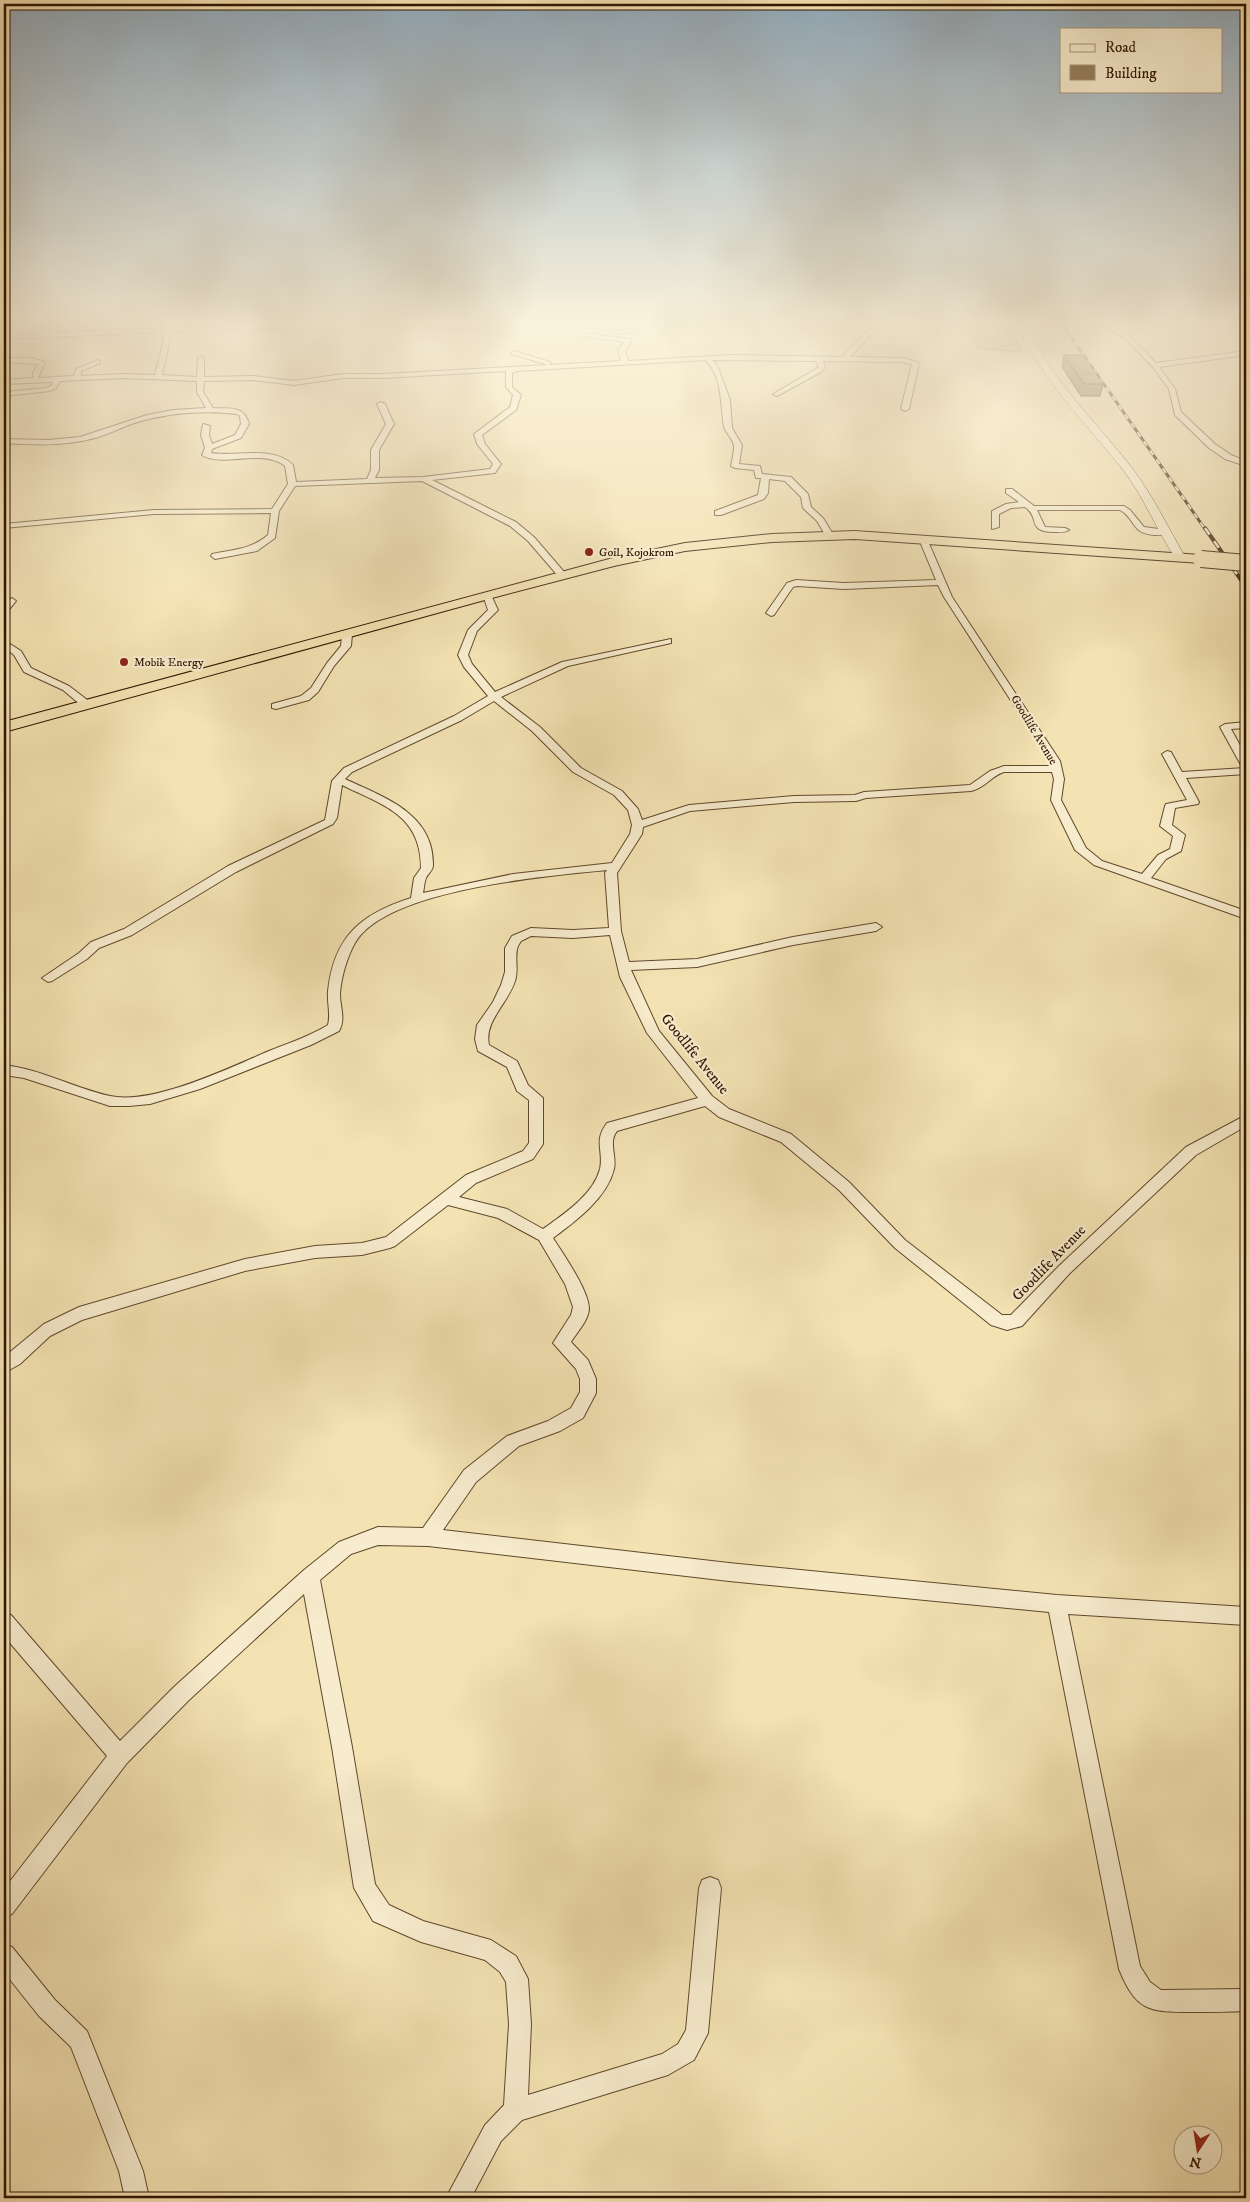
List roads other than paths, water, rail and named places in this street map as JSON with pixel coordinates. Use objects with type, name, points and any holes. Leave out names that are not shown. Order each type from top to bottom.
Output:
[{"type":"highway","points":[[4,727],[562,575],[647,554],[685,547],[772,538],[830,536],[923,538],[1246,563]]},
{"type":"street","points":[[4,441],[57,442],[89,438],[118,427]]},
{"type":"street","points":[[206,427],[205,435],[209,448],[206,455],[214,457],[268,456],[286,461],[289,465],[292,484],[275,511],[272,536],[254,549],[215,556]]},
{"type":"street","points":[[209,448],[238,436],[243,427]]},
{"type":"street","points":[[370,481],[375,470],[375,450],[388,427]]},
{"type":"street","points":[[292,484],[423,479],[483,473],[495,468],[497,464],[482,444],[478,434],[488,427]]},
{"type":"street","points":[[728,427],[738,445],[735,466],[756,468],[757,476],[788,479],[805,496],[807,508],[820,520],[830,536]]},
{"type":"street","points":[[1091,427],[1150,501],[1180,557]]},
{"type":"street","points":[[1192,427],[1212,446],[1228,457],[1246,464]]},
{"type":"street","points":[[718,514],[761,497],[764,493],[766,476]]},
{"type":"street","points":[[423,479],[513,524],[531,539],[562,575]]},
{"type":"street","points":[[1009,491],[1030,506],[1042,529],[1065,530]]},
{"type":"street","points":[[995,527],[995,513],[1009,506],[1121,508],[1126,509],[1138,527],[1143,530],[1166,532]]},
{"type":"street","points":[[4,526],[154,512],[275,511]]},
{"type":"street","name":"Goodlife Avenue","points":[[923,538],[948,597],[1055,761],[1058,769],[1056,800],[1081,850],[1098,862],[1143,880],[1246,915]]},
{"type":"street","points":[[771,613],[790,586],[796,583],[844,586],[941,582]]},
{"type":"street","points":[[4,1070],[25,1072],[110,1101],[124,1103],[164,1094],[221,1077],[334,1028],[337,1021],[334,994],[336,981],[349,941],[357,929],[368,919],[416,900],[493,880],[614,866],[636,834],[638,825],[632,809],[618,794],[577,770],[536,729],[494,697],[467,665],[463,655],[464,649],[473,630],[494,610],[487,595]]},
{"type":"street","points":[[4,610],[12,601]]},
{"type":"street","points":[[276,706],[305,698],[315,690],[330,665],[346,646],[347,634]]},
{"type":"street","points":[[48,978],[83,956],[95,945],[128,932],[232,869],[329,822],[338,779],[348,770],[458,718],[494,697],[565,664],[668,641]]},
{"type":"street","points":[[4,643],[18,654],[27,670],[66,688],[86,704]]},
{"type":"street","points":[[1246,725],[1225,727],[1246,765]]},
{"type":"street","points":[[1143,880],[1162,857],[1174,852],[1176,849],[1179,835],[1166,826],[1170,806],[1194,802],[1167,754]]},
{"type":"street","points":[[638,825],[689,808],[759,801],[856,798],[864,795],[971,788],[981,785],[994,773],[1004,769],[1058,769]]},
{"type":"street","points":[[1180,775],[1246,771]]},
{"type":"street","points":[[338,779],[402,811],[415,825],[423,841],[427,862],[427,868],[420,878],[416,900]]},
{"type":"street","name":"Goodlife Avenue","points":[[614,866],[611,873],[615,931],[626,978],[654,1033],[707,1100],[724,1113],[786,1138],[844,1186],[900,1244],[997,1320],[1008,1323],[1016,1321],[1064,1270],[1191,1151],[1246,1120]]},
{"type":"street","points":[[623,966],[697,963],[793,941],[876,927]]},
{"type":"street","points":[[4,1366],[15,1359],[40,1335],[60,1322],[79,1314],[245,1265],[315,1252],[362,1249],[390,1242],[471,1179],[528,1155],[536,1144],[536,1098],[522,1088],[512,1064],[483,1048],[480,1040],[484,1020],[500,1000],[511,973],[511,948],[513,943],[520,937],[539,932],[570,934],[615,931]]},
{"type":"street","points":[[544,1236],[584,1208],[597,1188],[607,1168],[605,1139],[606,1132],[612,1126],[707,1100]]},
{"type":"street","points":[[428,1537],[470,1476],[513,1441],[554,1426],[577,1413],[588,1394],[588,1379],[582,1365],[562,1343],[579,1318],[581,1307],[572,1282],[544,1236],[502,1213],[445,1199]]},
{"type":"street","points":[[4,1906],[120,1756],[182,1693],[310,1576],[345,1548],[378,1536],[428,1537],[729,1572],[1057,1604],[1246,1616]]},
{"type":"street","points":[[310,1576],[342,1746],[365,1888],[381,1912],[421,1931],[491,1951],[508,1964],[516,1979],[520,2024],[515,2110]]},
{"type":"street","points":[[1057,1604],[1130,1969],[1142,1990],[1158,2001],[1246,2000]]},
{"type":"street","points":[[4,1622],[120,1756]]},
{"type":"street","points":[[458,2198],[493,2133],[515,2110],[668,2064],[686,2052],[697,2033],[710,1888]]},
{"type":"street","points":[[4,1954],[47,2008],[79,2039],[131,2171],[137,2198]]},
{"type":"railway","points":[[1134,427],[1205,529]]},
{"type":"railway","points":[[1205,528],[1246,587]]},
{"type":"place","name":"Goil, Kojokrom","points":[[589,552]]},
{"type":"place","name":"Mobik Energy","points":[[124,662]]}]
